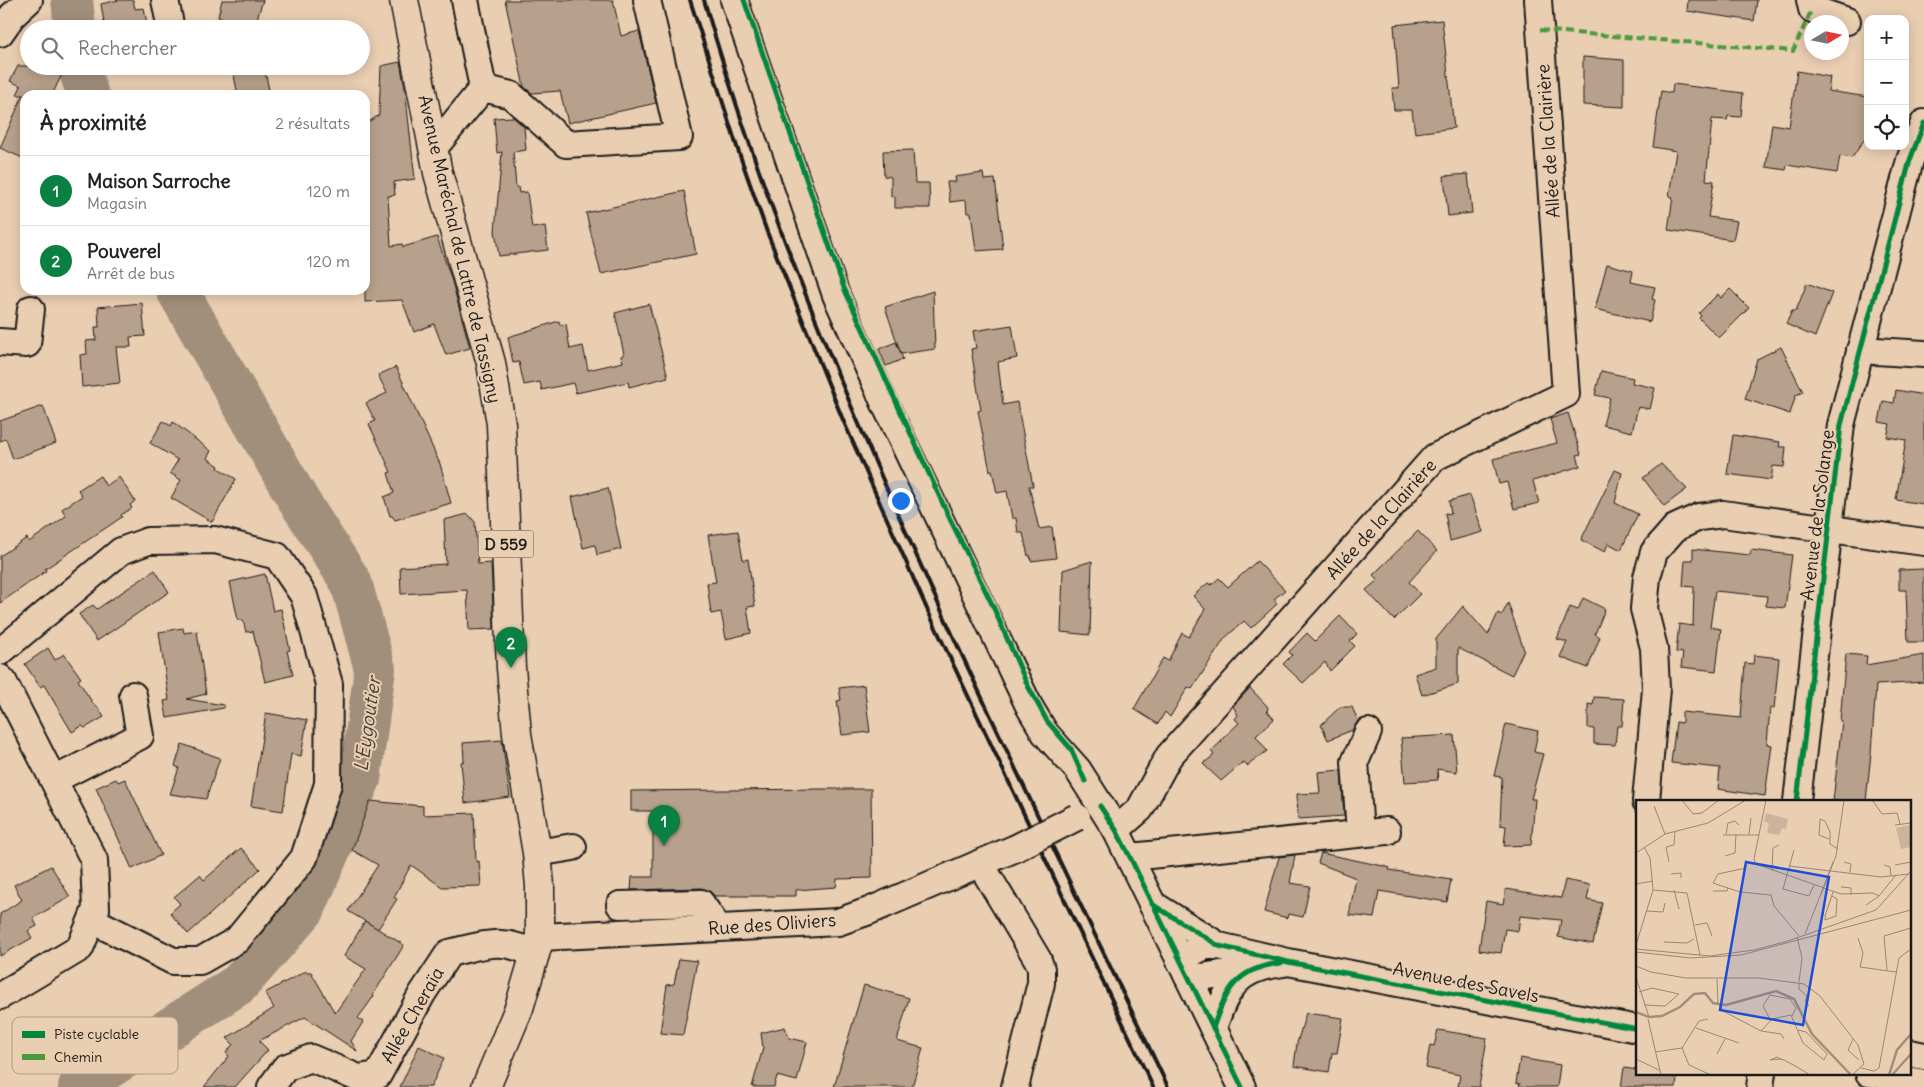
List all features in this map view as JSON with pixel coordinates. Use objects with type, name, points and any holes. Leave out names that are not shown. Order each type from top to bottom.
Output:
[{"type":"main road","name":"Avenue Maréchal de Lattre de Tassigny","points":[[404,0],[438,172],[490,363],[501,424],[511,668],[518,734],[537,853],[540,886],[537,946],[519,1008],[486,1087]]},
{"type":"street","points":[[0,33],[12,16],[29,0]]},
{"type":"street","points":[[166,0],[169,20]]},
{"type":"street","points":[[465,0],[483,88]]},
{"type":"street","points":[[483,88],[511,95],[566,144],[679,137],[647,0]]},
{"type":"street","points":[[734,0],[833,286],[856,340],[1029,706],[1045,734],[1078,770],[1088,811],[1116,830],[1242,1087]]},
{"type":"street","name":"Allée de la Clairière","points":[[1116,830],[1140,809],[1169,756],[1435,458],[1566,394],[1538,0]]},
{"type":"street","points":[[1810,0],[1812,9],[1830,15]]},
{"type":"street","points":[[433,150],[483,88]]},
{"type":"street","name":"Avenue de la Solange","points":[[1797,800],[1841,425],[1910,160],[1924,123]]},
{"type":"street","points":[[0,342],[27,344],[31,309]]},
{"type":"street","points":[[1860,350],[1924,354]]},
{"type":"street","points":[[1646,800],[1656,688],[1654,648],[1644,609],[1647,577],[1654,552],[1675,528],[1699,517],[1723,514],[1924,542]]},
{"type":"street","points":[[0,652],[120,551],[148,541],[215,540],[277,556],[304,596],[329,684],[328,784],[304,858],[237,940],[200,961],[173,961],[92,920]]},
{"type":"street","points":[[0,678],[3,680],[94,860],[96,909],[80,948],[0,996]]},
{"type":"street","points":[[54,780],[140,736],[133,695]]},
{"type":"street","points":[[1360,833],[1356,762],[1368,732]]},
{"type":"street","name":"Rue des Oliviers","points":[[537,946],[718,928],[838,922],[869,911],[1016,848],[1088,811]]},
{"type":"street","points":[[1130,857],[1387,831]]},
{"type":"street","points":[[537,853],[573,847]]},
{"type":"street","points":[[980,863],[1041,969],[1038,999],[1015,1087]]},
{"type":"street","points":[[620,906],[701,904],[718,928]]},
{"type":"street","name":"Avenue des Savels","points":[[1152,904],[1219,946]]},
{"type":"street","name":"Allée Cheraïa","points":[[271,1087],[285,1068],[311,1058],[358,1078],[378,1075],[422,994],[449,952],[505,943],[521,947],[537,946]]},
{"type":"street","name":"Avenue des Savels","points":[[1288,962],[1202,977],[1183,967],[1205,946],[1219,946],[1288,962],[1636,1029]]},
{"type":"street","points":[[1213,1028],[1220,1007],[1230,989],[1252,969]]},
{"type":"street","name":"Avenue des Savels","points":[[1546,1012],[1636,1015]]},
{"type":"street","points":[[1760,1087],[1762,1074]]},
{"type":"street","points":[[1874,1074],[1924,1083]]},
{"type":"building","points":[[119,0],[133,0],[135,9],[144,8],[146,20],[104,20],[101,4]]},
{"type":"building","points":[[222,0],[263,0],[257,19],[227,20],[218,17]]},
{"type":"building","points":[[505,0],[613,0],[621,36],[639,31],[656,103],[568,123],[560,91],[532,93],[524,87]]},
{"type":"building","points":[[1688,0],[1757,0],[1754,21],[1687,11]]},
{"type":"building","points":[[1442,20],[1454,128],[1415,133],[1412,110],[1394,110],[1392,88],[1399,88],[1394,25]]},
{"type":"building","points":[[1583,57],[1624,60],[1624,107],[1583,105]]},
{"type":"building","points":[[400,62],[405,89],[415,179],[394,182],[395,195],[388,196],[391,246],[402,244],[403,247],[437,237],[451,278],[470,348],[446,355],[434,324],[414,332],[402,300],[365,302],[365,295],[370,295],[370,121],[379,115],[381,66]]},
{"type":"building","points":[[18,66],[20,66],[20,75],[62,75],[54,90],[20,90],[20,95],[17,95],[21,86],[10,81]]},
{"type":"building","points":[[1797,71],[1830,77],[1828,91],[1864,96],[1864,140],[1852,158],[1840,156],[1837,173],[1787,165],[1786,170],[1766,167],[1772,124],[1789,127]]},
{"type":"building","points":[[234,75],[266,75],[269,90],[237,90]]},
{"type":"building","points":[[1673,84],[1743,93],[1741,117],[1728,116],[1727,120],[1712,119],[1706,180],[1714,181],[1708,217],[1737,221],[1733,240],[1668,230],[1673,197],[1669,196],[1676,151],[1653,147],[1661,91],[1672,93]]},
{"type":"building","points":[[20,102],[20,157],[0,148]]},
{"type":"building","points":[[513,117],[524,127],[526,150],[513,152],[516,187],[518,187],[519,193],[527,192],[532,228],[545,226],[548,250],[499,256],[495,231],[502,152],[497,153],[494,118]]},
{"type":"building","points":[[913,150],[915,183],[929,183],[930,208],[895,208],[895,196],[891,197],[891,177],[884,176],[883,151]]},
{"type":"building","points":[[983,173],[984,180],[995,179],[1003,249],[976,251],[971,213],[967,213],[966,200],[950,202],[947,182],[956,182],[955,177]]},
{"type":"building","points":[[1468,174],[1472,213],[1448,216],[1444,176]]},
{"type":"building","points":[[684,191],[696,254],[601,274],[586,213]]},
{"type":"building","points":[[1607,264],[1633,271],[1631,282],[1655,287],[1652,299],[1655,300],[1650,322],[1595,309]]},
{"type":"building","points":[[1807,283],[1832,293],[1815,337],[1786,324],[1792,311],[1796,311]]},
{"type":"building","points":[[1730,289],[1749,308],[1719,338],[1699,318],[1701,316],[1699,313],[1718,294],[1721,298]]},
{"type":"building","points":[[933,291],[935,349],[901,354],[885,307]]},
{"type":"building","points":[[142,303],[145,336],[130,337],[131,347],[116,347],[120,383],[82,387],[80,355],[87,354],[86,341],[96,340],[95,327],[99,327],[98,307]]},
{"type":"building","points":[[649,304],[668,377],[629,387],[628,382],[576,393],[573,383],[542,390],[540,382],[524,385],[519,362],[513,363],[508,337],[559,321],[560,325],[566,324],[570,349],[583,346],[588,370],[623,362],[621,356],[624,354],[615,313]]},
{"type":"building","points":[[1012,325],[1017,358],[998,362],[1003,405],[1017,402],[1033,486],[1029,486],[1039,529],[1052,527],[1056,558],[1031,561],[1030,555],[1028,556],[1023,533],[1018,533],[1016,518],[1012,518],[1007,491],[997,493],[992,470],[990,471],[978,411],[981,410],[971,349],[976,348],[973,331]]},
{"type":"building","points":[[896,342],[903,359],[886,366],[879,349]]},
{"type":"building","points":[[1781,347],[1803,392],[1796,395],[1790,414],[1745,399],[1757,359]]},
{"type":"building","points":[[396,367],[440,464],[451,503],[395,520],[390,516],[384,497],[394,493],[388,473],[391,472],[369,424],[375,421],[366,403],[387,393],[378,375]]},
{"type":"building","points":[[1601,371],[1633,378],[1632,383],[1655,388],[1650,409],[1638,407],[1632,432],[1603,425],[1610,398],[1595,395]]},
{"type":"building","points":[[1896,390],[1924,395],[1924,504],[1896,500],[1906,440],[1887,437],[1890,424],[1879,422],[1883,401],[1894,403]]},
{"type":"building","points":[[43,406],[56,443],[13,459],[6,439],[0,441],[0,421]]},
{"type":"building","points":[[1568,413],[1581,454],[1577,455],[1580,466],[1533,481],[1539,503],[1514,509],[1507,482],[1499,484],[1493,459],[1557,443],[1550,419]]},
{"type":"building","points":[[163,421],[171,426],[173,422],[211,451],[207,458],[219,466],[218,468],[236,479],[212,522],[171,498],[181,480],[170,473],[178,460],[150,443]]},
{"type":"building","points":[[1733,435],[1780,442],[1779,447],[1786,447],[1784,467],[1773,466],[1771,480],[1727,474]]},
{"type":"building","points":[[1661,464],[1687,489],[1664,506],[1643,478]]},
{"type":"building","points":[[1615,470],[1622,473],[1615,503],[1638,514],[1621,550],[1608,543],[1605,552],[1581,540]]},
{"type":"building","points":[[100,476],[106,486],[119,477],[135,501],[130,505],[132,508],[0,603],[0,556],[27,538],[29,542],[66,516],[62,509],[82,496],[78,490]]},
{"type":"building","points":[[608,488],[621,549],[597,555],[595,545],[583,548],[572,497]]},
{"type":"building","points":[[1470,495],[1483,532],[1450,541],[1445,513],[1451,514],[1449,501]]},
{"type":"building","points":[[468,514],[475,522],[478,564],[491,563],[494,629],[469,630],[467,590],[401,594],[400,567],[446,564],[444,520]]},
{"type":"building","points":[[738,531],[743,560],[748,559],[755,606],[747,607],[751,633],[726,639],[721,612],[711,614],[707,583],[716,582],[708,535]]},
{"type":"building","points":[[1418,531],[1437,551],[1409,582],[1420,594],[1394,620],[1366,590],[1378,580],[1373,575]]},
{"type":"building","points":[[1693,549],[1750,555],[1751,550],[1792,555],[1785,608],[1766,606],[1767,596],[1715,591],[1710,627],[1721,629],[1716,671],[1681,667],[1683,653],[1676,652],[1679,624],[1693,626],[1694,587],[1683,586],[1685,560],[1693,560]]},
{"type":"building","points":[[1092,561],[1090,635],[1061,632],[1063,570]]},
{"type":"building","points":[[1257,561],[1285,590],[1274,599],[1277,604],[1251,628],[1244,621],[1225,638],[1192,689],[1188,687],[1170,717],[1165,712],[1158,724],[1134,709],[1163,658],[1168,661],[1182,633],[1189,637],[1205,609],[1193,596],[1208,583],[1211,585],[1219,578],[1228,587]]},
{"type":"building","points":[[1924,569],[1924,642],[1908,642],[1906,590],[1899,590],[1899,570]]},
{"type":"building","points":[[155,570],[169,592],[97,641],[79,614],[93,605],[97,609]]},
{"type":"building","points":[[265,574],[273,611],[281,609],[290,650],[287,651],[293,675],[265,682],[253,631],[246,632],[243,620],[238,620],[230,582]]},
{"type":"building","points":[[1583,598],[1605,609],[1595,634],[1600,637],[1588,668],[1560,657],[1567,642],[1557,639],[1570,607],[1578,610]]},
{"type":"building","points":[[1508,603],[1524,650],[1512,675],[1458,648],[1458,684],[1422,695],[1415,674],[1436,667],[1436,639],[1463,606],[1488,635],[1498,613],[1502,615]]},
{"type":"building","points":[[1340,616],[1357,634],[1350,641],[1355,646],[1330,671],[1325,662],[1303,683],[1283,664],[1292,655],[1289,652],[1307,633],[1315,641]]},
{"type":"building","points":[[183,628],[184,633],[197,631],[206,694],[186,699],[224,705],[224,708],[167,718],[164,701],[169,700],[159,632]]},
{"type":"building","points":[[48,648],[55,660],[64,654],[81,678],[78,680],[104,717],[85,728],[82,726],[72,732],[44,685],[40,687],[25,664]]},
{"type":"building","points":[[1846,654],[1867,656],[1866,665],[1924,655],[1924,682],[1876,685],[1866,800],[1833,800],[1842,721],[1840,721]]},
{"type":"building","points":[[1754,655],[1779,658],[1774,709],[1770,708],[1767,744],[1772,745],[1765,796],[1718,789],[1720,768],[1671,763],[1676,722],[1682,723],[1682,712],[1741,718],[1745,663],[1753,664]]},
{"type":"building","points":[[864,685],[870,732],[842,735],[837,701],[841,700],[839,688]]},
{"type":"building","points":[[1250,688],[1268,707],[1267,711],[1274,719],[1256,736],[1267,751],[1247,766],[1243,762],[1221,781],[1203,764],[1214,755],[1211,751],[1239,723],[1235,719],[1238,715],[1233,706]]},
{"type":"building","points":[[1594,697],[1624,699],[1622,726],[1617,726],[1615,745],[1594,744],[1594,729],[1588,728],[1588,704],[1593,705]]},
{"type":"building","points":[[1340,707],[1352,707],[1358,721],[1352,730],[1328,740],[1321,725]]},
{"type":"building","points":[[266,713],[307,720],[301,756],[291,754],[283,811],[251,806]]},
{"type":"building","points":[[1506,724],[1538,731],[1534,752],[1543,754],[1531,799],[1535,799],[1531,845],[1504,846],[1506,826],[1500,825],[1502,777],[1494,776]]},
{"type":"building","points":[[1454,735],[1457,772],[1437,769],[1438,780],[1405,782],[1401,738]]},
{"type":"building","points":[[502,740],[510,797],[465,803],[461,762],[464,761],[463,743]]},
{"type":"building","points":[[182,744],[220,758],[206,799],[170,794],[179,768],[175,766]]},
{"type":"building","points":[[1341,770],[1344,816],[1298,819],[1297,794],[1320,793],[1318,772]]},
{"type":"building","points":[[116,779],[118,782],[125,779],[161,855],[132,869],[96,788]]},
{"type":"building","points":[[871,789],[872,878],[837,879],[836,887],[796,890],[796,896],[715,896],[708,890],[701,888],[631,890],[632,877],[653,877],[653,811],[631,811],[631,791]]},
{"type":"building","points":[[370,801],[423,806],[423,815],[474,813],[476,862],[479,861],[481,886],[442,887],[411,865],[394,897],[397,899],[378,929],[348,911],[378,865],[352,850]]},
{"type":"building","points":[[241,848],[260,869],[188,934],[170,913],[180,904],[174,897],[200,875],[204,880]]},
{"type":"building","points":[[1321,853],[1383,866],[1390,868],[1389,870],[1451,880],[1447,902],[1379,891],[1374,918],[1349,915],[1356,878],[1318,863]]},
{"type":"building","points":[[1295,855],[1290,883],[1310,886],[1303,917],[1289,914],[1288,918],[1264,912],[1279,857]]},
{"type":"building","points":[[51,866],[70,897],[33,918],[37,926],[28,931],[32,938],[0,956],[0,914],[22,900],[14,885]]},
{"type":"building","points":[[1565,880],[1590,885],[1587,900],[1602,903],[1593,944],[1558,937],[1561,920],[1520,916],[1518,931],[1505,929],[1501,953],[1479,950],[1486,901],[1503,904],[1506,889],[1561,898]]},
{"type":"building","points":[[365,921],[404,945],[374,996],[358,1018],[363,1022],[351,1041],[357,1051],[305,1017],[259,1041],[268,1050],[235,1087],[204,1087],[229,1056],[226,1053],[233,1044],[227,1038],[274,1008],[265,993],[304,972],[311,972],[335,1013],[366,969],[344,956]]},
{"type":"building","points":[[679,959],[697,961],[683,1035],[660,1033],[667,985],[674,984]]},
{"type":"building","points":[[864,985],[909,998],[897,1041],[923,1048],[912,1087],[834,1087]]},
{"type":"building","points":[[1306,1013],[1343,1018],[1337,1053],[1332,1053],[1329,1072],[1294,1066],[1297,1043]]},
{"type":"building","points":[[785,1027],[789,1038],[807,1042],[797,1081],[777,1076],[774,1087],[752,1087],[763,1048],[761,1033]]},
{"type":"building","points":[[1438,1030],[1487,1038],[1479,1087],[1458,1087],[1460,1075],[1426,1068],[1430,1045],[1434,1046]]},
{"type":"building","points":[[419,1046],[444,1058],[431,1087],[400,1087]]},
{"type":"building","points":[[1520,1058],[1560,1065],[1557,1087],[1519,1087],[1520,1084],[1516,1083]]},
{"type":"building","points":[[1624,1068],[1636,1070],[1636,1074],[1659,1074],[1677,1078],[1676,1087],[1621,1087]]},
{"type":"waterway","name":"L'Eygoutier","points":[[72,0],[74,20]]},
{"type":"waterway","name":"L'Eygoutier","points":[[81,75],[86,90]]},
{"type":"waterway","name":"L'Eygoutier","points":[[178,1023],[239,984],[304,910],[360,779],[375,669],[351,582],[299,501],[180,295]]},
{"type":"waterway","name":"L'Eygoutier","points":[[79,1087],[99,1074]]},
{"type":"railway","points":[[690,0],[738,150],[767,232],[843,420],[927,609],[1153,1087]]},
{"type":"railway","points":[[704,0],[740,116],[770,202],[869,449],[1015,769],[1168,1087]]},
{"type":"marked path","points":[[1540,30],[1793,51],[1812,9]]},
{"type":"cycle path","points":[[744,0],[844,288],[948,515],[992,604],[1027,684],[1047,721],[1071,749],[1085,781]]},
{"type":"cycle path","points":[[1797,800],[1841,425],[1910,160],[1924,123]]},
{"type":"cycle path","points":[[1100,806],[1116,830],[1130,857],[1242,1087]]},
{"type":"cycle path","points":[[1152,904],[1219,946],[1288,962],[1636,1029]]},
{"type":"cycle path","points":[[1213,1028],[1223,1002],[1235,983],[1244,975],[1254,970],[1281,963]]},
{"type":"place","name":"Pouverel","points":[[511,668]]},
{"type":"place","name":"Maison Sarroche","points":[[664,846]]}]
